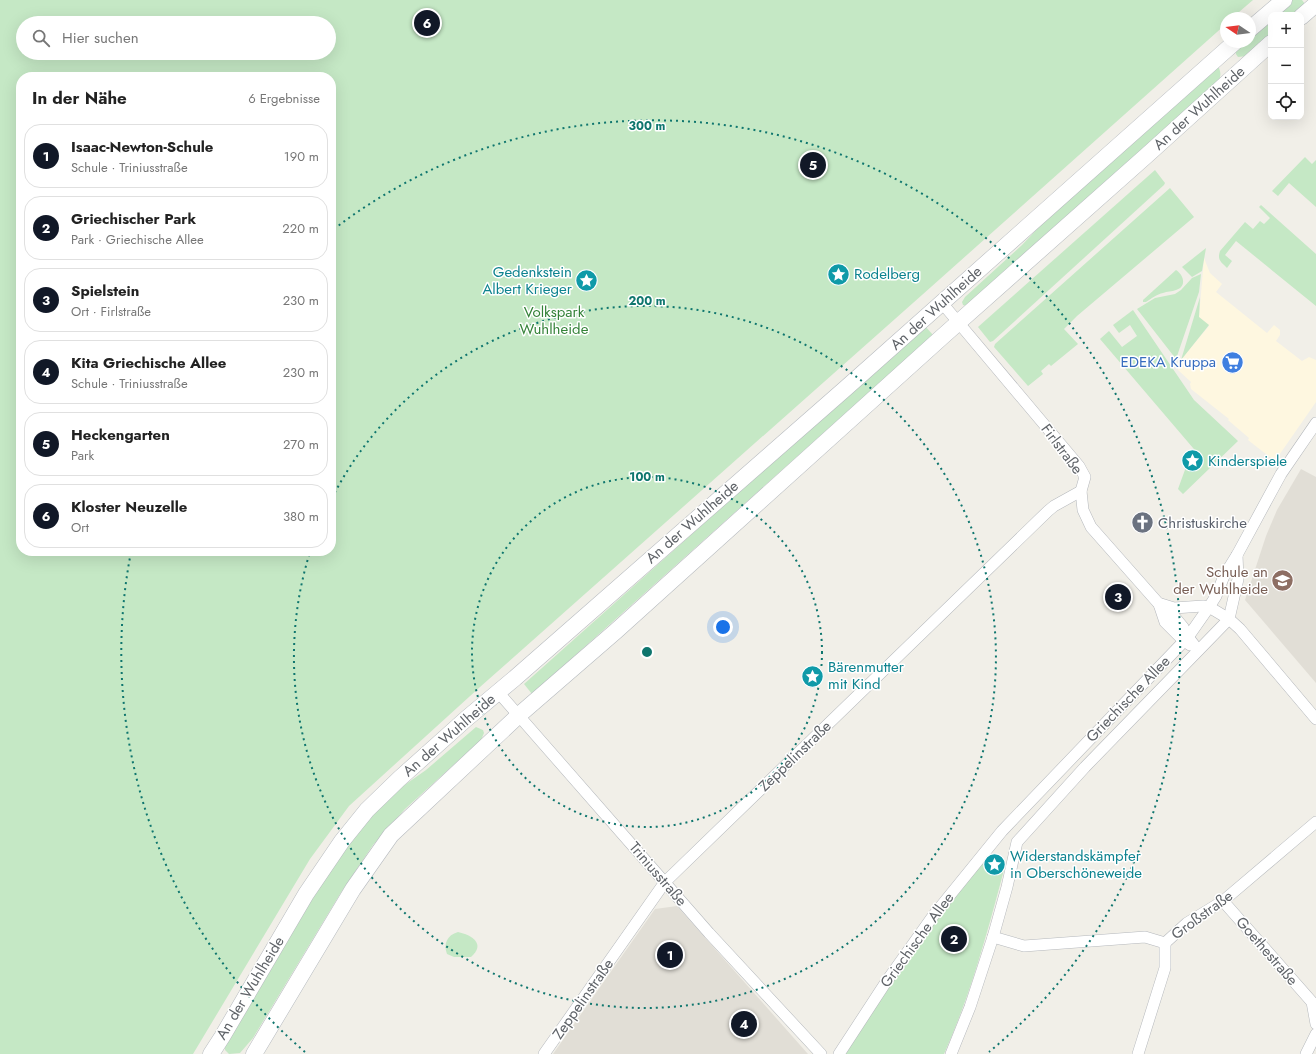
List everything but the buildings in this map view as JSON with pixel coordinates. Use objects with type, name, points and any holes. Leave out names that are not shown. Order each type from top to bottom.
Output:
[{"type":"main road","points":[[1256,24],[1284,0]]},
{"type":"main road","points":[[1304,14],[1316,4]]},
{"type":"main road","name":"An der Wuhlheide","points":[[254,1054],[353,888],[391,835],[519,715],[1268,47]]},
{"type":"main road","name":"An der Wuhlheide","points":[[211,1054],[306,894],[342,841],[367,810],[466,719],[942,303],[1228,48]]},
{"type":"street","name":"Firlstraße","points":[[942,303],[1079,466],[1085,477],[1081,491],[1083,510],[1091,527],[1159,604],[1180,624],[1186,639],[1198,650]]},
{"type":"street","name":"Griechische Allee","points":[[839,1054],[886,982],[932,916],[1002,831],[1186,639],[1216,596],[1224,576],[1281,474],[1316,423]]},
{"type":"street","name":"Zeppelinstraße","points":[[544,1054],[665,882],[1048,511],[1057,504],[1081,491]]},
{"type":"street","points":[[1229,619],[1238,579],[1237,555]]},
{"type":"street","points":[[1159,604],[1174,608],[1209,607],[1229,619],[1240,629],[1316,719]]},
{"type":"street","name":"Griechische Allee","points":[[1017,842],[1085,768],[1229,619]]},
{"type":"street","name":"Triniusstraße","points":[[498,692],[714,939],[821,1054]]},
{"type":"street","name":"Großstraße","points":[[993,938],[1024,946],[1145,937],[1165,943],[1187,923],[1223,901],[1316,822]]},
{"type":"street","points":[[951,1054],[970,1007],[993,938],[1007,887],[1017,842],[1002,831]]},
{"type":"street","name":"Goethestraße","points":[[1223,901],[1312,1002],[1316,1024]]},
{"type":"street","points":[[1138,1054],[1165,968],[1165,943]]},
{"type":"street","points":[[1306,1054],[1316,1034]]},
{"type":"shaded area","points":[[1204,258],[1210,273],[1222,284],[1216,292],[1267,333],[1274,325],[1280,330],[1280,335],[1276,341],[1302,361],[1309,357],[1316,360],[1316,402],[1275,461],[1248,440],[1249,438],[1228,420],[1229,419],[1191,389],[1191,382],[1178,370],[1177,364],[1209,326],[1199,317]]},
{"type":"shaded area","name":"Schule an der Wuhlheide","points":[[1301,469],[1316,477],[1316,683],[1245,600],[1266,536],[1277,510]]},
{"type":"shaded area","points":[[677,906],[808,1054],[553,1054],[655,909]]},
{"type":"green space","name":"Volkspark Wuhlheide","points":[[0,0],[1253,0],[1239,12],[1220,12],[1220,29],[480,687],[349,806],[310,859],[193,1054],[0,1054]]},
{"type":"green space","points":[[1291,0],[1302,0],[1305,4],[1296,12],[1277,12]]},
{"type":"green space","points":[[1268,20],[1268,38],[1247,56],[1238,57],[1236,54],[1236,48],[1256,48],[1256,30]]},
{"type":"green space","points":[[1217,67],[1219,68],[1220,73],[1218,82],[966,306],[963,305],[962,302],[965,297],[1022,245],[1059,206]]},
{"type":"green space","points":[[1305,157],[1312,164],[1316,160],[1316,207],[1289,183],[1278,196],[1272,191]]},
{"type":"green space","points":[[1155,170],[1165,183],[1164,185],[993,341],[990,342],[978,327]]},
{"type":"green space","points":[[1170,188],[1194,217],[1077,316],[1064,329],[1078,344],[1051,366],[1049,364],[1041,371],[1043,374],[1028,386],[994,347],[995,344]]},
{"type":"green space","points":[[1261,205],[1316,254],[1316,306],[1236,241],[1225,255],[1232,261],[1227,268],[1220,261],[1220,251],[1245,222],[1253,229],[1260,221],[1264,224],[1270,218],[1259,207]]},
{"type":"green space","points":[[1206,248],[1202,271],[1192,277],[1182,267]]},
{"type":"green space","points":[[1176,270],[1181,275],[1183,281],[1182,286],[1176,290],[1156,295],[1146,302],[1143,302],[1143,300]]},
{"type":"green space","points":[[1201,274],[1199,292],[1176,359],[1137,309],[1155,298],[1175,294],[1192,278]]},
{"type":"green space","points":[[1200,297],[1199,317],[1209,325],[1181,360]]},
{"type":"green space","points":[[1133,310],[1194,400],[1238,441],[1183,494],[1178,489],[1186,467],[1199,455],[1100,339],[1109,331],[1122,347],[1137,336],[1130,325],[1119,333],[1113,325]]},
{"type":"green space","points":[[925,326],[933,335],[532,694],[524,684]]},
{"type":"green space","points":[[476,727],[483,730],[484,733],[481,740],[405,809],[373,845],[340,894],[253,1038],[240,1053],[229,1054],[225,1050],[225,1047],[281,947],[348,842],[396,791],[426,770]]},
{"type":"green space","points":[[995,854],[1003,858],[1005,866],[971,985],[944,1054],[845,1054],[895,977],[949,904],[988,857]]},
{"type":"green space","points":[[458,932],[468,935],[477,944],[477,948],[471,957],[454,957],[447,954],[445,947],[447,940],[451,935]]},
{"type":"place","name":"Kloster Neuzelle","points":[[427,23]]},
{"type":"place","name":"Heckengarten","points":[[813,165]]},
{"type":"place","name":"Rodelberg","points":[[839,274]]},
{"type":"place","name":"Gedenkstein Albert Krieger","points":[[587,281]]},
{"type":"place","name":"EDEKA Kruppa","points":[[1232,362]]},
{"type":"place","name":"Kinderspiele","points":[[1192,461]]},
{"type":"place","name":"Christuskirche","points":[[1143,523]]},
{"type":"place","name":"Schule an der Wuhlheide","points":[[1283,581]]},
{"type":"place","name":"Spielstein","points":[[1118,597]]},
{"type":"place","name":"Bärenmutter mit Kind","points":[[813,676]]},
{"type":"place","name":"Widerstandskämpfer in Oberschöneweide","points":[[995,865]]},
{"type":"place","name":"Griechischer Park","points":[[954,939]]},
{"type":"place","name":"Isaac-Newton-Schule","points":[[670,955]]},
{"type":"place","name":"Kita Griechische Allee","points":[[744,1024]]}]
